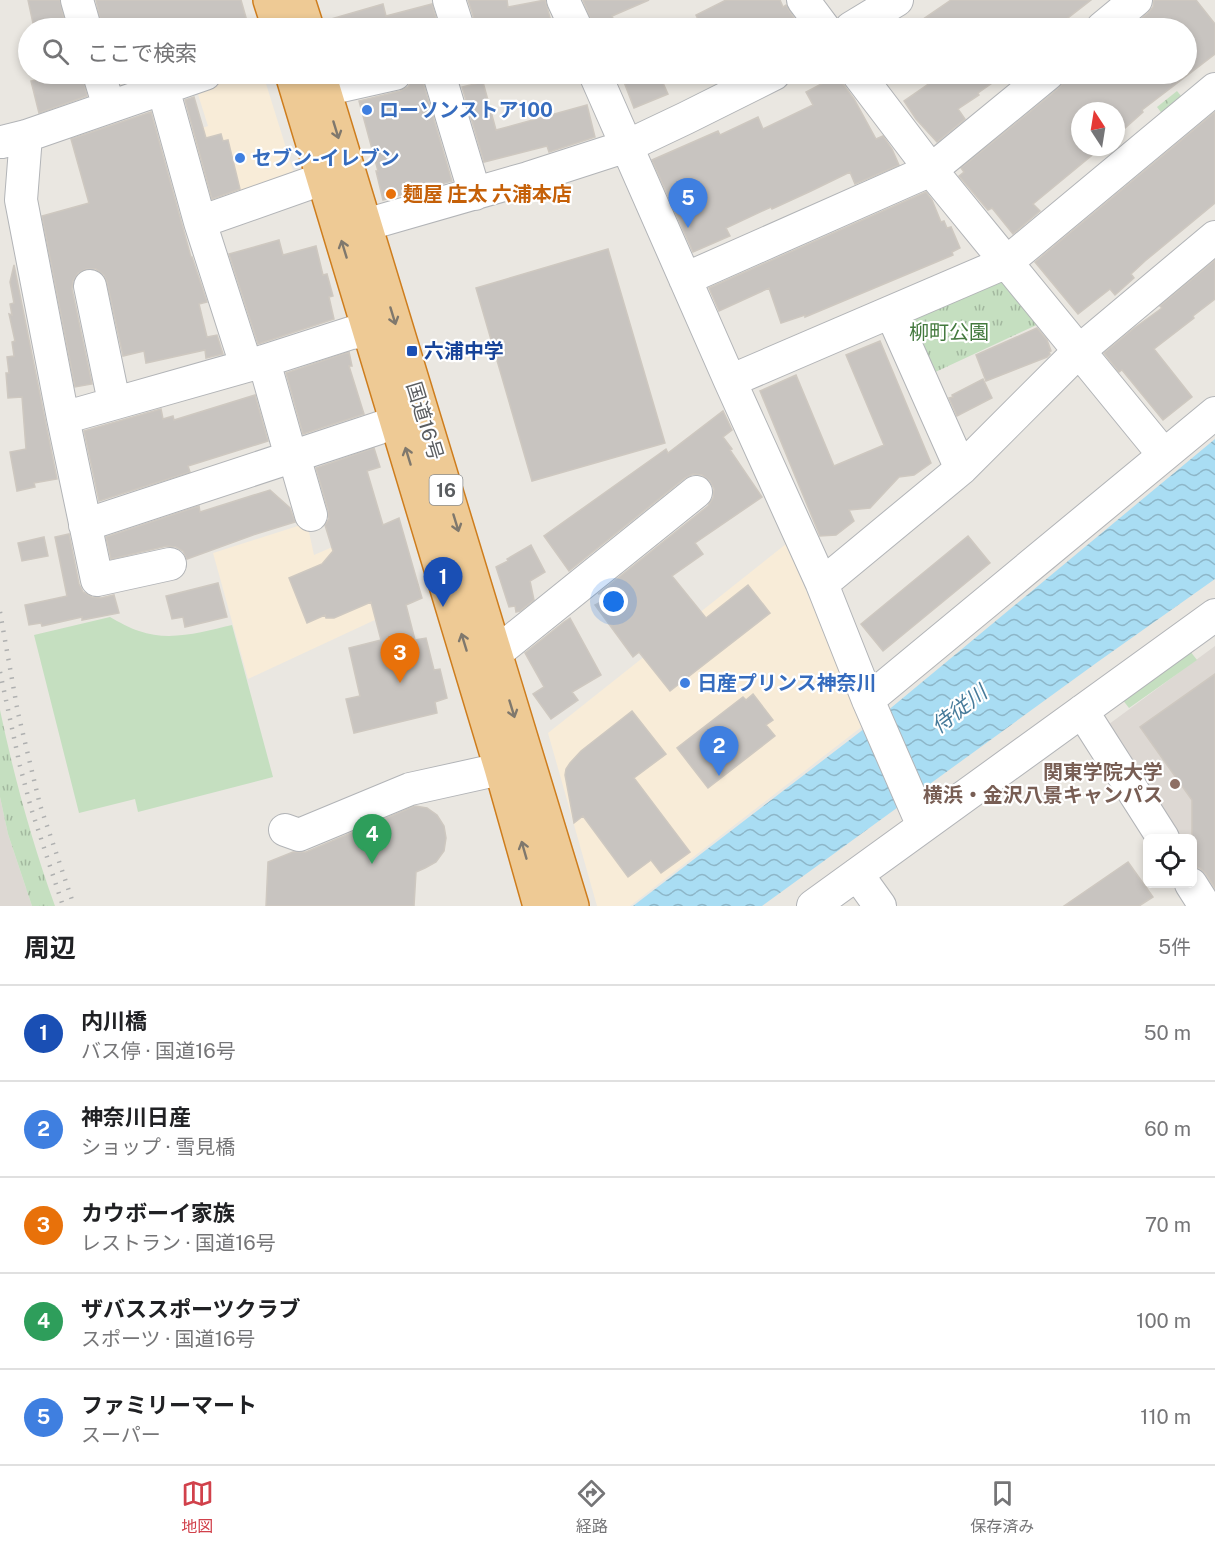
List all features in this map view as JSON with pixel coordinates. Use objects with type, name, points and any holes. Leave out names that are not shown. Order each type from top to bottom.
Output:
[{"type":"highway","points":[[270,0],[276,18]]},
{"type":"highway","points":[[298,0],[304,18]]},
{"type":"highway","name":"国道16号","points":[[295,84],[397,420],[515,765],[572,906]]},
{"type":"highway","name":"国道16号","points":[[323,84],[495,654],[540,906]]},
{"type":"street","points":[[77,0],[82,18]]},
{"type":"street","points":[[449,0],[455,18]]},
{"type":"street","points":[[564,0],[572,18]]},
{"type":"street","points":[[803,0],[816,18]]},
{"type":"street","points":[[867,18],[897,0]]},
{"type":"street","points":[[1114,18],[1136,0]]},
{"type":"street","points":[[102,84],[109,107]]},
{"type":"street","points":[[170,564],[97,580],[21,200],[14,139],[175,84]]},
{"type":"street","points":[[442,84],[475,194]]},
{"type":"street","points":[[599,84],[822,584],[872,711],[919,815]]},
{"type":"street","points":[[365,225],[475,194],[627,146],[754,84]]},
{"type":"street","points":[[866,84],[931,170],[1164,455]]},
{"type":"street","points":[[685,279],[931,170],[1035,84]]},
{"type":"street","points":[[163,88],[200,222],[293,456],[311,515]]},
{"type":"street","points":[[730,381],[1007,262],[1215,89]]},
{"type":"street","points":[[200,222],[322,178]]},
{"type":"street","points":[[822,584],[961,469],[1079,351],[1215,237]]},
{"type":"street","points":[[90,286],[114,402]]},
{"type":"street","points":[[891,312],[961,469]]},
{"type":"street","points":[[63,418],[351,333],[370,331]]},
{"type":"street","points":[[872,711],[1215,413]]},
{"type":"street","points":[[85,525],[379,428],[397,420]]},
{"type":"street","points":[[495,654],[696,492]]},
{"type":"street","points":[[813,906],[857,874],[919,815],[1082,711],[1215,615]]},
{"type":"street","points":[[1082,711],[1160,834]]},
{"type":"street","points":[[285,830],[298,835],[410,789],[515,765]]},
{"type":"street","points":[[857,874],[880,906]]},
{"type":"street","points":[[1194,888],[1205,906]]},
{"type":"shaded area","name":"セブン-イレブン","points":[[210,84],[266,84],[297,183],[207,214],[183,134],[208,126],[196,88]]},
{"type":"shaded area","points":[[399,518],[422,598],[248,679],[213,553],[307,523],[314,555]]},
{"type":"shaded area","points":[[786,544],[864,725],[630,906],[597,906],[548,733]]},
{"type":"shaded area","name":"関東学院大学 横浜・金沢八景キャンパス","points":[[1215,646],[1215,906],[1197,881],[1197,834],[1166,834],[1101,730]]},
{"type":"shaded area","points":[[0,797],[8,834],[32,906],[0,906]]},
{"type":"green space","points":[[1177,91],[1186,102],[1166,119],[1157,107]]},
{"type":"green space","name":"柳町公園","points":[[1001,276],[1043,322],[929,375],[903,318]]},
{"type":"green space","points":[[110,617],[135,630],[162,636],[186,635],[232,625],[273,777],[138,812],[135,799],[79,813],[34,635]]},
{"type":"green space","points":[[1190,651],[1197,660],[1129,708],[1122,699]]},
{"type":"green space","points":[[0,710],[24,809],[55,906],[32,906],[8,834],[0,797]]},
{"type":"water","name":"侍従川","points":[[1215,439],[1215,579],[762,906],[633,906],[886,712]]},
{"type":"building","points":[[28,0],[60,0],[64,18],[32,18]]},
{"type":"building","points":[[96,0],[241,0],[246,18],[100,18]]},
{"type":"building","points":[[468,0],[507,0],[508,7],[545,0],[550,18],[474,18]]},
{"type":"building","points":[[583,0],[649,0],[612,16],[613,18],[590,18]]},
{"type":"building","points":[[726,0],[780,0],[783,7],[786,5],[794,18],[697,18],[696,15]]},
{"type":"building","points":[[951,0],[1091,0],[1068,18],[925,18]]},
{"type":"building","points":[[1154,0],[1196,0],[1215,24],[1215,54],[1197,68],[1197,18],[1142,18],[1153,7]]},
{"type":"building","points":[[383,4],[386,16],[432,4],[436,18],[334,18]]},
{"type":"building","points":[[32,84],[84,84],[87,96],[39,113]]},
{"type":"building","points":[[410,84],[423,84],[452,181],[383,200],[376,171],[378,171],[359,101],[408,87]]},
{"type":"building","points":[[484,84],[496,130],[587,105],[595,137],[549,152],[547,146],[484,162],[462,87]]},
{"type":"building","points":[[625,84],[664,84],[668,94],[634,108]]},
{"type":"building","points":[[821,84],[843,84],[876,139],[883,136],[899,165],[855,184],[850,172],[726,228],[730,236],[693,252],[652,160],[718,131],[720,135],[758,117],[763,129],[813,105],[806,92]]},
{"type":"building","points":[[929,84],[991,84],[958,109],[965,119],[937,142],[916,119],[904,101]]},
{"type":"building","points":[[1062,84],[1176,84],[1142,110],[1143,112],[1125,128],[1125,102],[1071,102],[1071,156],[1091,156],[1033,204],[1040,211],[1013,234],[992,208],[988,210],[959,176],[964,172],[961,168]]},
{"type":"building","points":[[194,97],[206,138],[221,134],[223,141],[228,140],[240,189],[212,199],[185,100]]},
{"type":"building","points":[[151,112],[191,257],[207,302],[199,304],[207,337],[217,335],[223,354],[206,358],[205,350],[146,363],[144,351],[123,356],[107,282],[104,275],[96,269],[86,269],[78,273],[73,281],[72,289],[92,384],[75,387],[42,216],[89,203],[71,139]]},
{"type":"building","points":[[1215,112],[1215,203],[1145,261],[1131,274],[1134,278],[1115,295],[1110,289],[1078,314],[1035,262]]},
{"type":"building","points":[[926,192],[941,222],[944,221],[947,228],[951,227],[960,248],[952,252],[953,255],[805,317],[805,315],[781,323],[769,288],[719,311],[709,288]]},
{"type":"building","points":[[279,240],[283,255],[316,246],[323,275],[327,274],[333,296],[329,297],[334,319],[258,344],[229,254]]},
{"type":"building","points":[[608,249],[665,443],[532,481],[476,288]]},
{"type":"building","points":[[1215,260],[1215,299],[1154,349],[1192,397],[1163,420],[1122,370],[1119,372],[1104,353],[1162,308],[1160,306]]},
{"type":"building","points":[[14,265],[57,479],[34,483],[35,487],[17,491],[10,452],[26,449],[22,397],[8,398],[6,373],[9,373],[7,357],[14,356],[12,342],[15,341],[9,314],[12,315],[10,304],[14,303],[10,282]]},
{"type":"building","points":[[1037,328],[1047,340],[1050,354],[986,381],[976,355]]},
{"type":"building","points":[[880,341],[931,463],[914,475],[899,477],[870,508],[849,510],[854,521],[836,535],[820,536],[760,391],[796,375],[834,466],[884,445],[846,355]]},
{"type":"building","points":[[349,352],[352,366],[349,366],[364,414],[303,434],[286,373]]},
{"type":"building","points":[[983,379],[992,398],[957,416],[949,398]]},
{"type":"building","points":[[255,395],[268,441],[188,466],[190,472],[99,501],[84,431],[161,409],[163,419],[173,416],[174,420]]},
{"type":"building","points":[[723,411],[732,430],[723,437],[762,497],[695,543],[703,554],[672,576],[706,618],[748,585],[770,613],[670,691],[639,652],[633,657],[595,605],[624,590],[598,594],[708,506],[713,498],[714,489],[710,481],[702,475],[693,474],[685,478],[569,571],[544,536],[666,449],[668,453]]},
{"type":"building","points":[[374,448],[380,467],[367,471],[383,525],[399,518],[422,598],[406,605],[415,640],[426,638],[434,670],[440,669],[447,698],[435,702],[437,713],[354,733],[346,699],[360,696],[349,648],[381,640],[371,602],[334,618],[326,618],[325,615],[307,623],[289,578],[322,564],[333,551],[325,525],[329,519],[328,510],[316,468]]},
{"type":"building","points":[[270,490],[290,508],[295,522],[187,559],[183,551],[167,546],[111,559],[106,537],[199,506],[200,512]]},
{"type":"building","points":[[69,534],[79,584],[83,592],[92,597],[101,598],[114,595],[119,613],[82,620],[82,617],[42,626],[41,623],[29,625],[25,605],[67,596],[55,537]]},
{"type":"building","points":[[968,536],[990,563],[883,651],[861,624]]},
{"type":"building","points":[[44,537],[48,556],[22,561],[18,543]]},
{"type":"building","points":[[531,545],[545,572],[530,581],[534,600],[516,612],[515,606],[509,607],[496,567]]},
{"type":"building","points":[[218,583],[227,617],[185,627],[183,617],[172,619],[166,596]]},
{"type":"building","points":[[570,618],[601,675],[572,692],[578,700],[551,719],[533,694],[544,687],[525,653]]},
{"type":"building","points":[[1215,674],[1215,888],[1206,874],[1197,867],[1197,834],[1192,834],[1192,800],[1140,727]]},
{"type":"building","points":[[753,694],[773,720],[766,725],[775,736],[708,788],[677,748],[743,697],[746,700]]},
{"type":"building","points":[[632,711],[666,754],[634,778],[690,852],[661,873],[651,860],[628,877],[583,816],[574,823],[565,775],[570,763],[581,751]]},
{"type":"building","points":[[415,806],[427,808],[437,815],[444,826],[446,838],[444,851],[436,862],[416,872],[414,906],[266,906],[268,862],[293,852],[306,852]]},
{"type":"building","points":[[1128,862],[1143,883],[1143,888],[1147,888],[1153,897],[1139,906],[1064,906]]},
{"type":"railway","points":[[0,612],[18,713],[40,805],[74,906]]},
{"type":"railway","points":[[0,672],[31,808],[63,906]]},
{"type":"place","name":"ローソンストア100","points":[[367,110]]},
{"type":"place","name":"セブン-イレブン","points":[[240,158]]},
{"type":"place","name":"麺屋 庄太 六浦本店","points":[[391,194]]},
{"type":"place","name":"ファミリーマート","points":[[688,228]]},
{"type":"place","name":"六浦中学","points":[[412,351]]},
{"type":"place","name":"内川橋","points":[[443,607]]},
{"type":"place","name":"カウボーイ家族","points":[[400,683]]},
{"type":"place","name":"日産プリンス神奈川","points":[[685,683]]},
{"type":"place","name":"神奈川日産","points":[[719,776]]},
{"type":"place","name":"関東学院大学 横浜・金沢八景キャンパス","points":[[1175,784]]},
{"type":"place","name":"ザバススポーツクラブ","points":[[372,864]]}]
